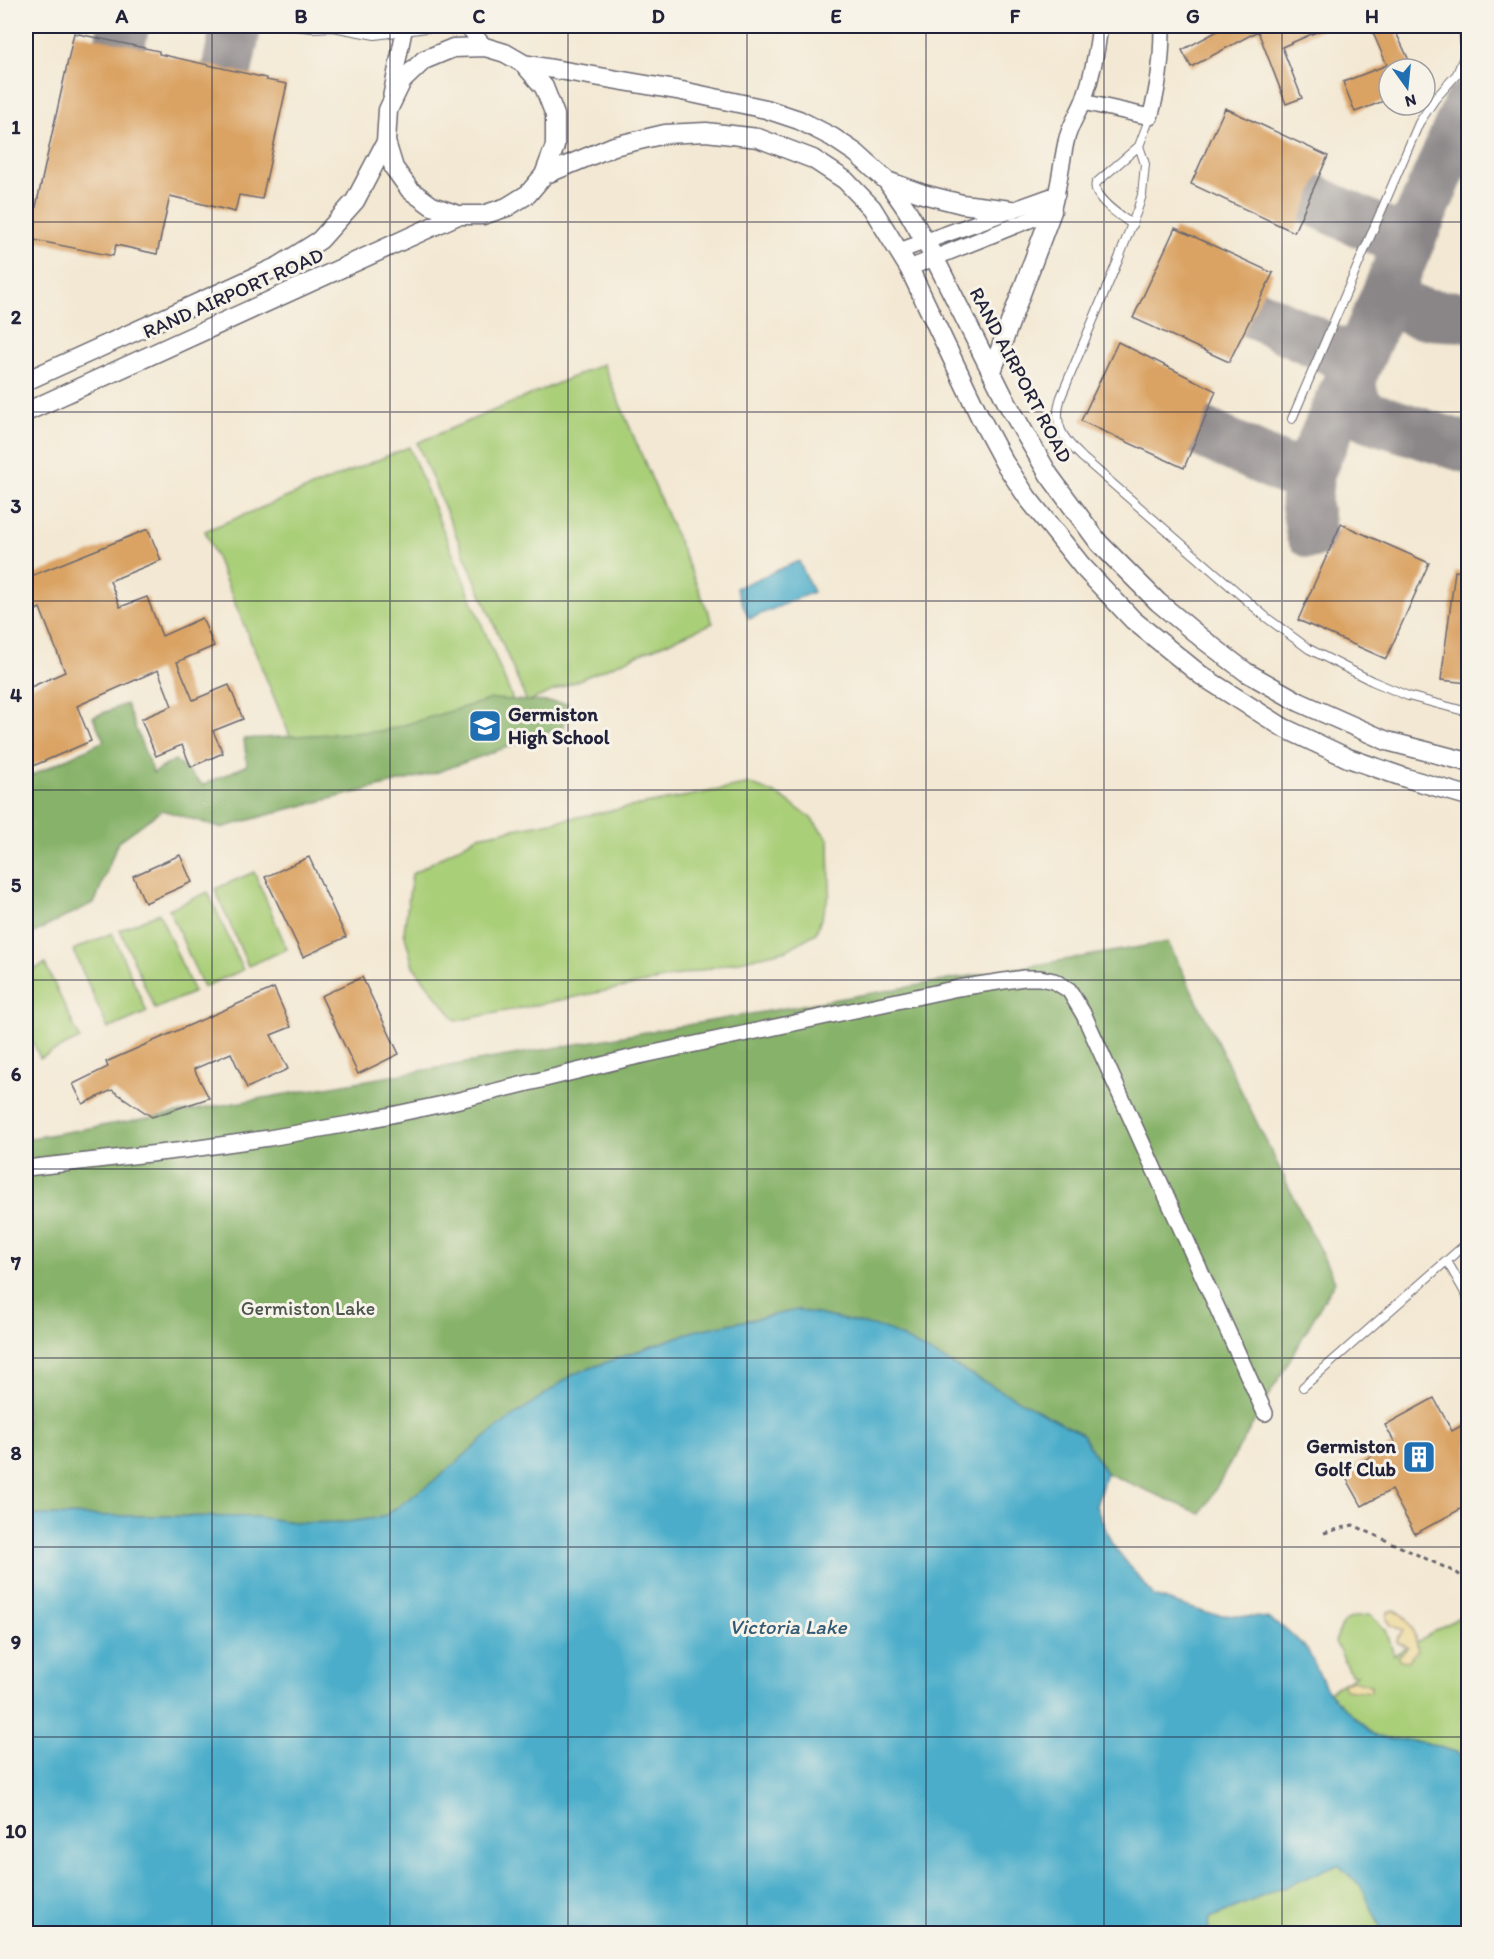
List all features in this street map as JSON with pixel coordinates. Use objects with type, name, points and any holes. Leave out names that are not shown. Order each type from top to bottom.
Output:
[{"type":"street","points":[[466,26],[485,47]]},
{"type":"street","points":[[992,371],[1055,203],[1066,141],[1072,122],[1083,102],[1095,63],[1100,26]]},
{"type":"street","points":[[1083,102],[1150,117],[1161,61],[1162,26]]},
{"type":"street","points":[[388,110],[405,29]]},
{"type":"street","name":"RAND AIRPORT ROAD","points":[[485,47],[505,53],[524,64],[544,87],[555,116],[555,146],[544,175],[528,194],[507,207],[483,215],[458,215],[432,206],[410,190],[394,168],[386,142],[388,110],[402,81],[424,60],[453,48],[485,47]]},
{"type":"street","name":"RAND AIRPORT ROAD","points":[[524,64],[682,91],[766,109],[800,120],[856,153],[887,181],[907,210],[1007,403],[1049,475],[1099,543],[1158,602],[1246,672],[1299,702],[1386,741],[1468,762]]},
{"type":"street","name":"RAND AIRPORT ROAD","points":[[544,175],[615,146],[665,134],[706,132],[758,138],[813,159],[845,180],[872,208],[909,268],[1004,462],[1027,497],[1082,567],[1133,620],[1202,676],[1284,728],[1348,758],[1468,796]]},
{"type":"street","name":"RAND AIRPORT ROAD","points":[[26,381],[279,266],[320,240],[355,201],[386,142]]},
{"type":"street","points":[[887,181],[923,194],[962,204],[1011,210],[1055,203]]},
{"type":"street","points":[[899,251],[929,249],[1055,203]]},
{"type":"street","points":[[909,268],[929,249],[1011,210]]},
{"type":"street","name":"RAND AIRPORT ROAD","points":[[26,412],[458,215]]},
{"type":"street","points":[[26,1168],[185,1150],[350,1124],[443,1104],[641,1055],[958,988],[1024,978],[1040,978],[1054,981],[1069,990],[1084,1015],[1265,1413]]},
{"type":"lane","points":[[293,26],[333,27],[375,35],[405,29],[441,26]]},
{"type":"lane","points":[[1292,419],[1419,123],[1435,99],[1457,74],[1465,54],[1463,26]]},
{"type":"lane","points":[[1133,225],[1103,201],[1095,188],[1096,183],[1139,146],[1150,117]]},
{"type":"lane","points":[[1139,146],[1145,164],[1142,195],[1133,225],[1061,397],[1057,415],[1064,437],[1072,448],[1300,644],[1337,665],[1408,696],[1468,712]]},
{"type":"lane","points":[[1303,1387],[1468,1242]]},
{"type":"lane","points":[[1447,1261],[1468,1298]]},
{"type":"path","points":[[1324,1533],[1353,1525],[1457,1573],[1468,1582]]},
{"type":"green space","points":[[603,364],[713,623],[527,702],[417,443]]},
{"type":"green space","points":[[409,447],[515,705],[312,789],[205,531]]},
{"type":"green space","points":[[492,699],[567,703],[563,727],[435,773],[221,828],[162,810],[118,842],[95,902],[26,937],[26,778],[104,741],[93,717],[126,704],[153,773],[175,760],[203,785],[247,765],[244,739],[383,731]]},
{"type":"green space","points":[[750,784],[778,795],[810,817],[829,840],[830,893],[816,933],[787,950],[655,981],[456,1021],[413,966],[404,932],[412,874],[478,836]]},
{"type":"green space","points":[[254,872],[287,949],[248,966],[215,889]]},
{"type":"green space","points":[[208,892],[243,970],[203,987],[169,909]]},
{"type":"green space","points":[[159,913],[194,992],[155,1009],[120,930]]},
{"type":"green space","points":[[112,933],[147,1012],[108,1029],[73,950]]},
{"type":"green space","name":"Germiston Lake","points":[[1168,942],[1335,1281],[1201,1514],[1106,1473],[1082,1434],[886,1329],[798,1310],[694,1331],[574,1374],[498,1427],[434,1481],[383,1517],[348,1522],[301,1523],[256,1517],[26,1515],[26,1139]]},
{"type":"green space","points":[[45,964],[80,1039],[40,1058],[26,1026],[26,973]]},
{"type":"green space","points":[[1468,1612],[1468,1763],[1456,1752],[1422,1742],[1376,1737],[1328,1692],[1357,1675],[1351,1674],[1335,1642],[1343,1624],[1350,1618],[1370,1615],[1386,1630],[1394,1655]]},
{"type":"green space","points":[[1338,1865],[1361,1886],[1383,1933],[1208,1934],[1210,1918]]},
{"type":"sand","points":[[1395,1610],[1409,1622],[1415,1638],[1418,1650],[1408,1661],[1400,1660],[1398,1657],[1408,1648],[1397,1642],[1403,1630],[1391,1625],[1387,1619],[1388,1612]]},
{"type":"sand","points":[[1353,1680],[1371,1685],[1371,1692],[1344,1689],[1343,1683]]},
{"type":"water","points":[[799,561],[813,592],[749,619],[736,588]]},
{"type":"water","name":"Victoria Lake","points":[[798,1310],[886,1329],[1082,1434],[1106,1473],[1096,1506],[1112,1544],[1154,1596],[1210,1614],[1267,1618],[1287,1630],[1307,1649],[1328,1692],[1376,1737],[1422,1742],[1456,1752],[1468,1763],[1468,1933],[1383,1933],[1361,1886],[1338,1865],[1210,1918],[1208,1933],[26,1933],[26,1515],[256,1517],[301,1523],[348,1522],[383,1517],[434,1481],[498,1427],[574,1374],[694,1331]]},
{"type":"building","points":[[1227,26],[1330,26],[1282,47],[1302,98],[1286,104],[1258,31],[1191,67],[1182,50]]},
{"type":"building","points":[[1370,26],[1393,26],[1407,57],[1384,57]]},
{"type":"building","points":[[74,33],[159,51],[159,54],[287,84],[262,199],[239,195],[235,212],[170,196],[157,254],[116,245],[113,256],[29,239]]},
{"type":"building","points":[[1377,69],[1377,104],[1355,112],[1343,82]]},
{"type":"building","points":[[1225,108],[1328,156],[1294,232],[1191,184]]},
{"type":"building","points":[[1175,228],[1273,273],[1229,362],[1133,318]]},
{"type":"building","points":[[1118,342],[1216,391],[1184,468],[1081,421]]},
{"type":"building","points":[[1341,524],[1429,563],[1386,659],[1298,620]]},
{"type":"building","points":[[148,529],[161,560],[110,581],[120,607],[147,597],[162,636],[202,618],[214,646],[177,662],[193,700],[229,685],[243,719],[213,731],[223,753],[191,767],[182,745],[156,756],[141,719],[172,706],[158,670],[77,706],[91,741],[26,769],[26,689],[65,672],[40,608],[26,615],[26,578]]},
{"type":"building","points":[[1455,571],[1468,573],[1468,683],[1441,680]]},
{"type":"building","points":[[180,855],[192,882],[145,903],[133,876]]},
{"type":"building","points":[[309,857],[346,937],[303,957],[265,877]]},
{"type":"building","points":[[362,977],[399,1054],[358,1074],[321,996]]},
{"type":"building","points":[[274,988],[291,1027],[271,1035],[288,1069],[247,1088],[231,1053],[194,1069],[209,1098],[152,1117],[112,1090],[83,1104],[73,1084],[108,1067],[106,1062]]},
{"type":"building","name":"Germiston Golf Club","points":[[1434,1398],[1452,1431],[1468,1422],[1468,1505],[1415,1534],[1391,1490],[1362,1506],[1343,1472],[1395,1443],[1385,1425]]},
{"type":"taxiway","points":[[120,43],[124,26]]},
{"type":"taxiway","points":[[227,69],[236,26]]},
{"type":"taxiway","points":[[1468,106],[1353,372],[1351,384],[1357,406],[1370,417],[1468,448]]},
{"type":"taxiway","points":[[1309,198],[1389,235],[1407,231],[1420,217]]},
{"type":"taxiway","points":[[1395,274],[1394,289],[1397,299],[1404,307],[1426,314],[1463,317]]},
{"type":"taxiway","points":[[1253,313],[1338,353],[1354,352],[1366,342]]},
{"type":"taxiway","points":[[1311,533],[1306,503],[1309,473],[1353,372]]},
{"type":"taxiway","points":[[1199,431],[1290,472],[1304,469],[1316,455]]},
{"type":"place","name":"Germiston High School","points":[[485,726]]},
{"type":"place","name":"Germiston Golf Club","points":[[1419,1457]]}]
